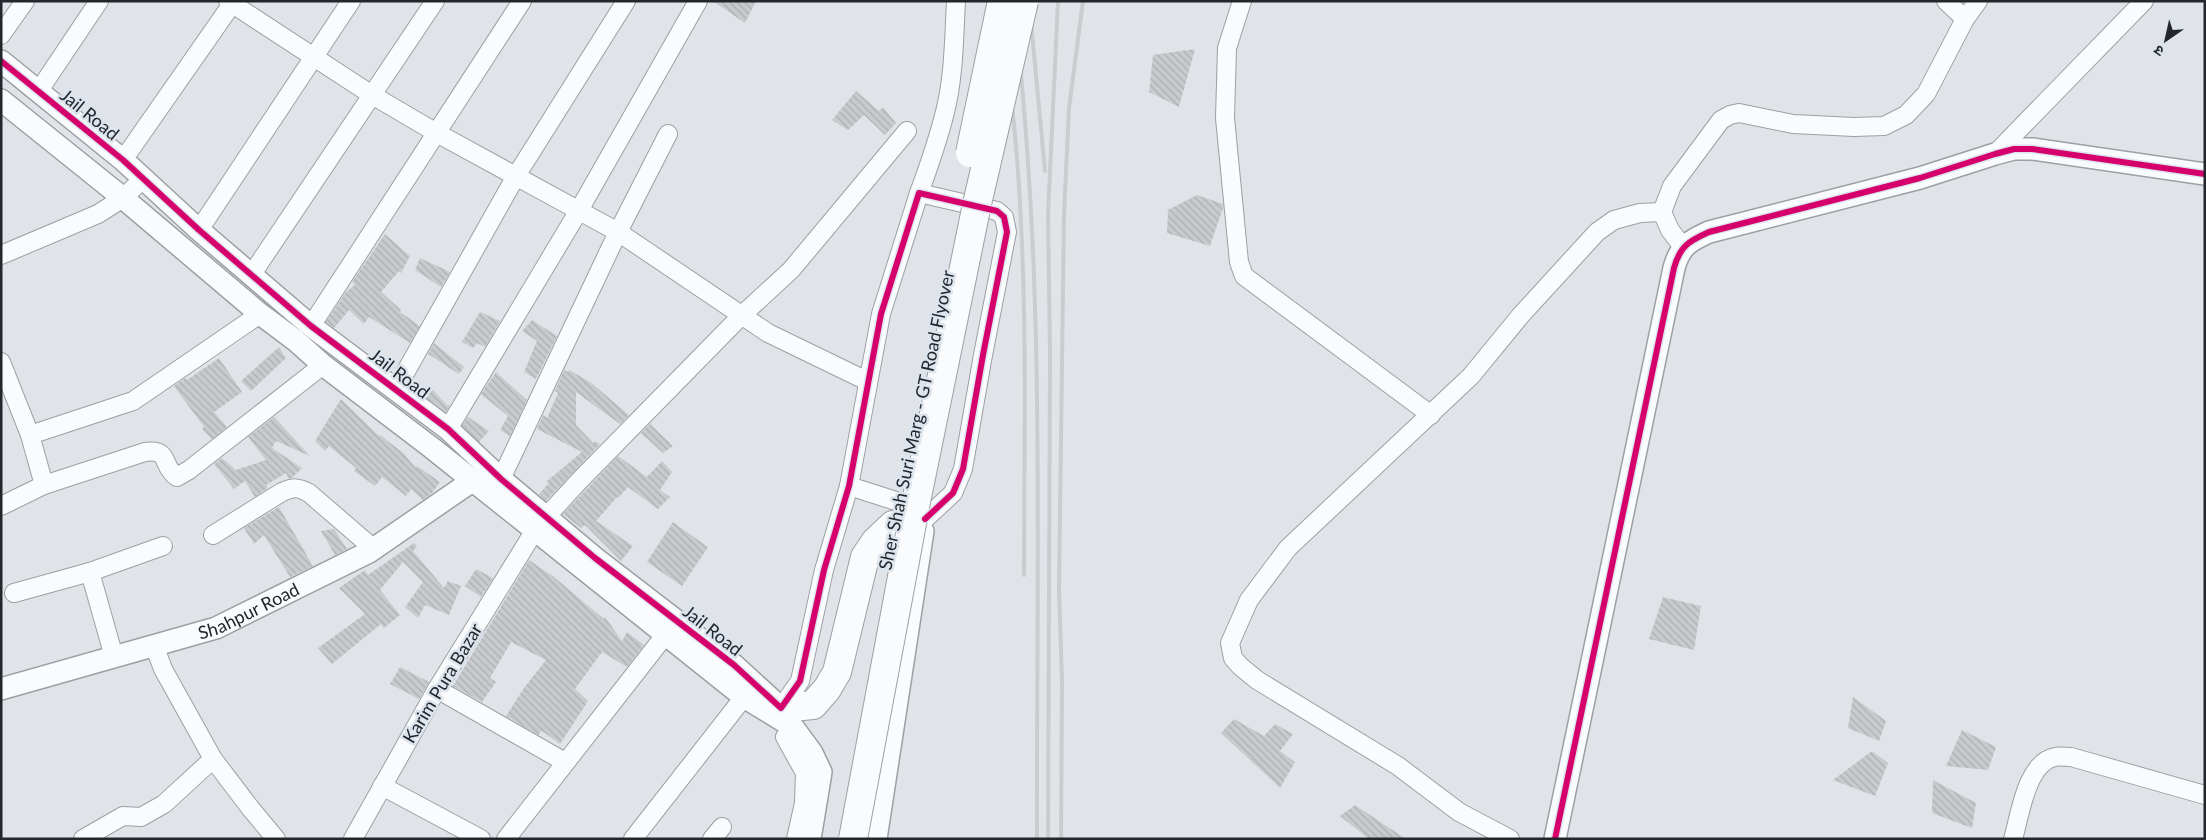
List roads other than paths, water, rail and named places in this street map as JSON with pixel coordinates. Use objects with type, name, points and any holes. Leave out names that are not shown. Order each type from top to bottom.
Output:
[{"type":"main road","name":"Sher Shah Suri Marg - GT Road Flyover","points":[[834,839],[893,525],[1002,1]]},
{"type":"main road","name":"Sher Shah Suri Marg - GT Road Flyover","points":[[852,839],[916,502],[977,204],[1024,1]]},
{"type":"main road","points":[[792,714],[813,705],[827,689],[836,672],[865,557],[875,542],[893,525]]},
{"type":"street","points":[[1,35],[25,1]]},
{"type":"street","points":[[38,92],[99,1]]},
{"type":"street","points":[[199,230],[351,1]]},
{"type":"street","points":[[252,274],[435,1]]},
{"type":"street","points":[[311,326],[435,132],[522,1]]},
{"type":"street","points":[[396,389],[516,176],[626,1]]},
{"type":"street","points":[[448,429],[578,212],[698,1]]},
{"type":"street","points":[[796,839],[806,789],[805,773],[785,737],[800,681],[824,570],[849,486],[867,381],[881,314],[946,111],[953,62],[956,1]]},
{"type":"street","points":[[1242,1],[1227,48],[1225,118],[1238,262],[1244,276],[1431,415]]},
{"type":"street","points":[[1946,1],[1965,19]]},
{"type":"street","points":[[1683,247],[1670,230],[1662,212],[1672,186],[1721,120],[1739,113],[1793,124],[1854,127],[1884,126],[1906,115],[1926,94],[1965,19],[1978,1]]},
{"type":"street","points":[[1994,154],[2144,1]]},
{"type":"street","points":[[123,160],[231,2],[372,95],[578,212],[618,232],[768,333],[867,381]]},
{"type":"street","name":"Jail Road","points":[[1,61],[123,160],[199,230],[311,326],[448,429],[501,479],[541,523],[666,634],[744,697],[792,714]]},
{"type":"street","name":"Jail Road","points":[[1,100],[123,198],[260,314],[295,340],[323,365],[432,448],[472,482],[595,558],[734,665],[792,714]]},
{"type":"street","name":"Karim Pura Bazar","points":[[353,839],[437,689],[541,523],[580,480],[741,316],[791,270],[908,131]]},
{"type":"street","points":[[501,479],[618,232],[668,134]]},
{"type":"street","points":[[1555,839],[1674,268],[1683,247],[1693,239],[1709,232],[1920,178],[2014,149],[2032,149],[2205,174]]},
{"type":"street","points":[[1,255],[98,214],[123,198],[143,179]]},
{"type":"street","points":[[919,193],[996,211],[1004,217],[1007,232],[963,469],[953,493],[921,513]]},
{"type":"street","points":[[1510,839],[1459,812],[1398,766],[1257,680],[1240,666],[1230,651],[1230,643],[1249,600],[1288,548],[1471,376],[1521,315],[1597,232],[1614,220],[1640,213],[1662,212]]},
{"type":"street","points":[[30,435],[133,401],[260,314]]},
{"type":"street","points":[[1,362],[30,435],[44,485]]},
{"type":"street","points":[[1,506],[44,485],[156,450],[163,455],[172,473],[175,476],[179,476],[190,470],[323,365]]},
{"type":"street","name":"Shahpur Road","points":[[1,689],[216,628],[374,549],[472,482]]},
{"type":"street","points":[[849,486],[921,513]]},
{"type":"street","points":[[213,534],[282,492],[292,488],[299,488],[309,493],[374,549]]},
{"type":"street","points":[[876,839],[921,513]]},
{"type":"street","points":[[14,593],[90,572],[163,546]]},
{"type":"street","points":[[90,572],[114,656]]},
{"type":"street","points":[[506,839],[666,634]]},
{"type":"street","points":[[154,645],[163,669],[213,759],[276,839]]},
{"type":"street","points":[[437,689],[565,762]]},
{"type":"street","points":[[633,839],[744,697]]},
{"type":"street","points":[[792,714],[821,772],[810,839]]},
{"type":"street","points":[[2013,839],[2030,780],[2044,762],[2054,757],[2071,757],[2205,795]]},
{"type":"street","points":[[83,839],[123,816],[141,818],[164,804],[213,759]]},
{"type":"street","points":[[382,786],[481,839]]},
{"type":"railway","points":[[1000,1],[1020,195],[1025,355],[1024,575]]},
{"type":"railway","points":[[1013,1],[1024,105],[1035,315],[1038,525],[1037,839]]},
{"type":"railway","points":[[1029,1],[1045,171]]},
{"type":"railway","points":[[1048,839],[1050,354],[1048,214],[1058,1]]},
{"type":"railway","points":[[1061,839],[1062,681],[1059,589],[1064,214],[1069,108],[1083,1]]}]
